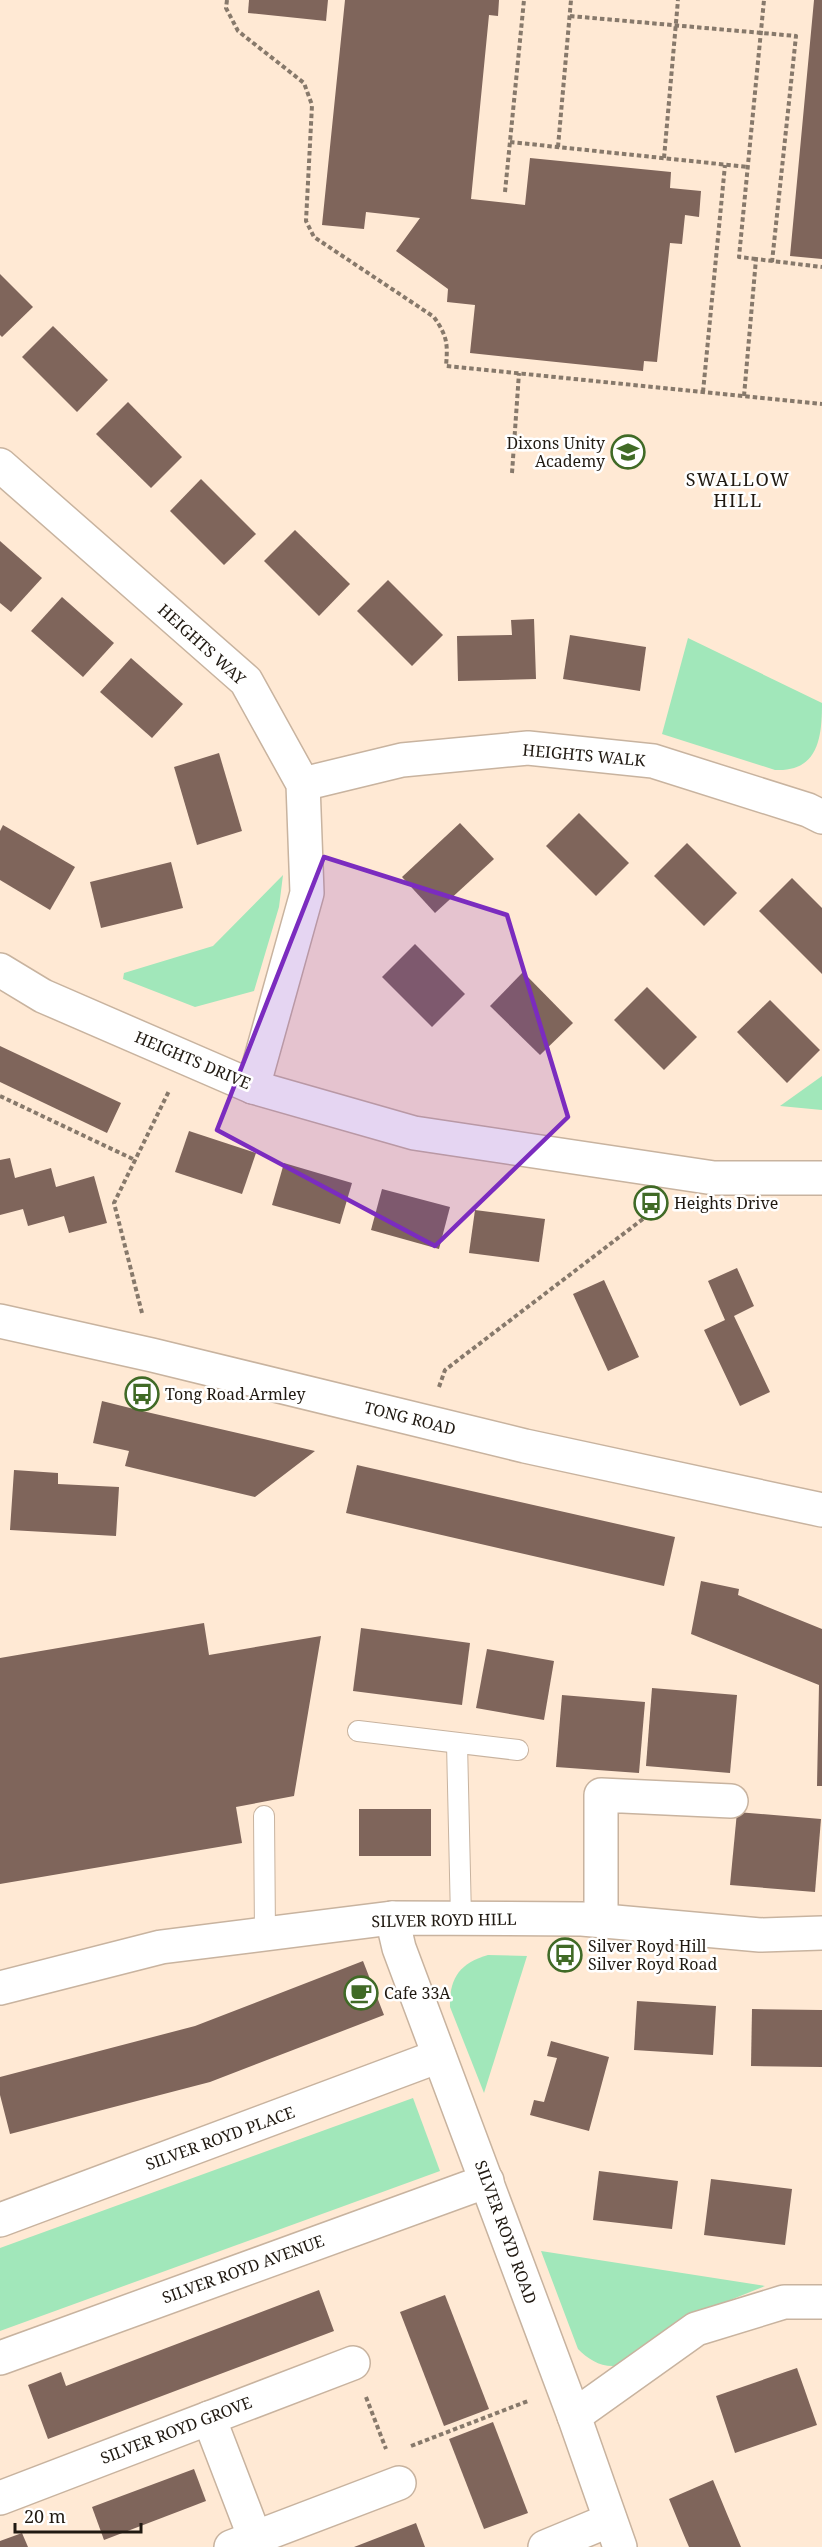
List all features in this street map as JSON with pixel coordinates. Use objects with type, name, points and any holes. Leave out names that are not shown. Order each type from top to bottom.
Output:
[{"type":"street","name":"HEIGHTS WAY","points":[[0,465],[246,681],[303,784],[307,893],[253,1087]]},
{"type":"street","name":"HEIGHTS WALK","points":[[303,784],[402,760],[528,748],[654,761],[808,810],[822,817]]},
{"type":"street","name":"HEIGHTS DRIVE","points":[[0,970],[43,996],[253,1087],[414,1133],[714,1178],[822,1178]]},
{"type":"street","name":"TONG ROAD","points":[[0,1321],[153,1355],[525,1446],[822,1510]]},
{"type":"street","points":[[602,1920],[602,1796],[731,1801]]},
{"type":"street","name":"SILVER ROYD HILL","points":[[0,1988],[161,1947],[392,1918],[602,1920],[760,1935],[822,1934]]},
{"type":"street","name":"SILVER ROYD ROAD","points":[[392,1918],[399,1948],[569,2401],[615,2533]]},
{"type":"street","name":"SILVER ROYD PLACE","points":[[0,2220],[439,2056]]},
{"type":"street","name":"SILVER ROYD AVENUE","points":[[0,2358],[487,2181]]},
{"type":"street","points":[[569,2401],[696,2329],[784,2302],[822,2302]]},
{"type":"street","name":"SILVER ROYD GROVE","points":[[0,2498],[353,2363]]},
{"type":"street","points":[[210,2418],[243,2542],[394,2469]]},
{"type":"street","points":[[545,2547],[615,2533]]},
{"type":"lane","points":[[358,1731],[518,1750]]},
{"type":"lane","points":[[457,1743],[461,1918]]},
{"type":"lane","points":[[264,1816],[265,1934]]},
{"type":"path","points":[[227,0],[226,8],[238,31],[304,83],[312,105],[306,221],[314,237],[434,317],[445,333],[446,366],[822,404]]},
{"type":"path","points":[[505,192],[524,0]]},
{"type":"path","points":[[558,147],[571,0]]},
{"type":"path","points":[[664,158],[678,0]]},
{"type":"path","points":[[764,0],[739,257],[822,267]]},
{"type":"path","points":[[570,16],[796,36],[772,262]]},
{"type":"path","points":[[510,142],[748,167]]},
{"type":"path","points":[[703,392],[724,165]]},
{"type":"path","points":[[744,396],[756,260]]},
{"type":"path","points":[[512,473],[519,373]]},
{"type":"path","points":[[153,1355],[114,1203],[186,1058]]},
{"type":"path","points":[[0,1096],[135,1160]]},
{"type":"path","points":[[426,1422],[445,1370],[700,1176]]},
{"type":"path","points":[[353,2363],[394,2469],[569,2401]]},
{"type":"highlighted area","points":[[324,857],[507,915],[568,1117],[435,1246],[217,1130]]},
{"type":"green space","points":[[688,638],[822,703],[821,729],[815,750],[809,759],[789,769],[775,770],[662,734]]},
{"type":"green space","points":[[283,875],[279,907],[254,991],[195,1007],[123,979],[124,973],[213,946]]},
{"type":"green space","points":[[822,1076],[822,1110],[780,1106]]},
{"type":"green space","points":[[488,1955],[527,1956],[484,2093],[450,2007],[450,1997],[454,1980],[463,1967]]},
{"type":"green space","points":[[413,2098],[440,2171],[0,2331],[0,2248]]},
{"type":"green space","points":[[541,2251],[765,2286],[681,2324],[632,2360],[615,2366],[604,2365],[590,2359],[578,2349]]},
{"type":"building","points":[[249,0],[328,0],[326,21],[248,13]]},
{"type":"building","points":[[345,0],[499,0],[498,16],[489,15],[471,199],[525,205],[530,158],[671,172],[670,188],[701,191],[699,217],[685,215],[682,244],[670,243],[657,362],[644,361],[643,371],[470,353],[475,305],[447,302],[448,289],[396,251],[420,218],[366,212],[364,229],[322,225]]},
{"type":"building","points":[[814,0],[822,0],[822,259],[790,256]]},
{"type":"building","points":[[0,274],[33,307],[2,337],[0,335]]},
{"type":"building","points":[[53,326],[108,380],[77,412],[22,357]]},
{"type":"building","points":[[128,402],[182,457],[151,488],[96,434]]},
{"type":"building","points":[[201,479],[256,534],[224,565],[170,511]]},
{"type":"building","points":[[295,530],[350,584],[319,616],[264,561]]},
{"type":"building","points":[[0,541],[42,578],[11,612],[0,603]]},
{"type":"building","points":[[388,580],[443,635],[412,666],[357,611]]},
{"type":"building","points":[[62,597],[114,643],[83,677],[31,631]]},
{"type":"building","points":[[534,619],[536,679],[458,681],[457,636],[512,635],[511,620]]},
{"type":"building","points":[[570,635],[646,647],[640,691],[563,679]]},
{"type":"building","points":[[131,658],[183,704],[152,738],[100,692]]},
{"type":"building","points":[[219,753],[242,831],[197,845],[174,767]]},
{"type":"building","points":[[579,813],[629,863],[596,896],[546,846]]},
{"type":"building","points":[[460,823],[494,859],[435,913],[402,877]]},
{"type":"building","points":[[3,825],[75,867],[50,910],[0,880],[0,831]]},
{"type":"building","points":[[687,843],[737,893],[704,926],[654,876]]},
{"type":"building","points":[[171,862],[183,908],[101,928],[90,882]]},
{"type":"building","points":[[792,878],[822,908],[822,974],[759,911]]},
{"type":"building","points":[[415,944],[465,994],[432,1027],[382,977]]},
{"type":"building","points":[[523,972],[573,1023],[540,1055],[490,1006]]},
{"type":"building","points":[[647,987],[697,1037],[664,1070],[614,1020]]},
{"type":"building","points":[[770,1000],[820,1050],[787,1083],[737,1032]]},
{"type":"building","points":[[0,1046],[121,1103],[107,1133],[0,1082]]},
{"type":"building","points":[[189,1131],[256,1153],[242,1194],[175,1172]]},
{"type":"building","points":[[10,1158],[15,1178],[51,1168],[56,1187],[94,1176],[107,1223],[69,1233],[64,1216],[28,1226],[23,1209],[0,1215],[0,1160]]},
{"type":"building","points":[[284,1163],[352,1183],[340,1224],[272,1205]]},
{"type":"building","points":[[382,1189],[450,1207],[439,1249],[371,1230]]},
{"type":"building","points":[[475,1210],[545,1219],[539,1262],[469,1253]]},
{"type":"building","points":[[737,1268],[754,1306],[734,1316],[770,1392],[740,1406],[704,1330],[725,1320],[708,1281]]},
{"type":"building","points":[[604,1280],[639,1357],[608,1371],[573,1294]]},
{"type":"building","points":[[102,1401],[315,1451],[255,1497],[125,1466],[129,1451],[93,1443]]},
{"type":"building","points":[[357,1465],[675,1537],[664,1586],[346,1513]]},
{"type":"building","points":[[14,1470],[58,1473],[58,1484],[119,1487],[116,1536],[10,1530]]},
{"type":"building","points":[[701,1581],[739,1589],[738,1595],[822,1629],[822,1786],[817,1786],[819,1685],[691,1634]]},
{"type":"building","points":[[204,1623],[209,1655],[321,1636],[294,1796],[236,1807],[242,1843],[0,1884],[0,1658]]},
{"type":"building","points":[[361,1628],[470,1643],[462,1705],[353,1691]]},
{"type":"building","points":[[487,1649],[554,1661],[544,1720],[476,1708]]},
{"type":"building","points":[[652,1688],[737,1695],[730,1773],[646,1766]]},
{"type":"building","points":[[562,1695],[645,1702],[639,1773],[556,1767]]},
{"type":"building","points":[[359,1809],[431,1809],[431,1856],[359,1856]]},
{"type":"building","points":[[737,1812],[821,1819],[815,1892],[730,1885]]},
{"type":"building","points":[[363,1961],[384,2015],[210,2082],[10,2134],[0,2095],[0,2077],[195,2026]]},
{"type":"building","points":[[637,2001],[716,2006],[713,2055],[634,2050]]},
{"type":"building","points":[[752,2009],[822,2010],[822,2067],[751,2066]]},
{"type":"building","points":[[551,2041],[609,2057],[589,2131],[530,2115],[534,2100],[544,2102],[557,2058],[547,2056]]},
{"type":"building","points":[[599,2171],[678,2181],[672,2229],[593,2220]]},
{"type":"building","points":[[711,2179],[792,2189],[785,2245],[704,2235]]},
{"type":"building","points":[[319,2290],[334,2331],[48,2439],[28,2385],[61,2372],[66,2386]]},
{"type":"building","points":[[445,2295],[489,2409],[444,2426],[400,2312]]},
{"type":"building","points":[[797,2368],[817,2425],[735,2453],[716,2396]]},
{"type":"building","points":[[493,2422],[528,2513],[484,2529],[449,2439]]},
{"type":"building","points":[[194,2469],[206,2501],[104,2540],[92,2507]]},
{"type":"building","points":[[713,2480],[741,2547],[689,2547],[683,2533],[669,2499]]},
{"type":"building","points":[[416,2523],[425,2547],[354,2547]]},
{"type":"building","points":[[22,2533],[28,2547],[0,2547],[0,2541]]},
{"type":"place","name":"Dixons Unity Academy","points":[[628,452]]},
{"type":"place","name":"Heights Drive","points":[[651,1203]]},
{"type":"place","name":"Tong Road Armley","points":[[142,1394]]},
{"type":"place","name":"Silver Royd Hill Silver Royd Road","points":[[565,1955]]},
{"type":"place","name":"Cafe 33A","points":[[361,1993]]},
{"type":"district","name":"SWALLOW HILL","points":[[738,490]]}]
